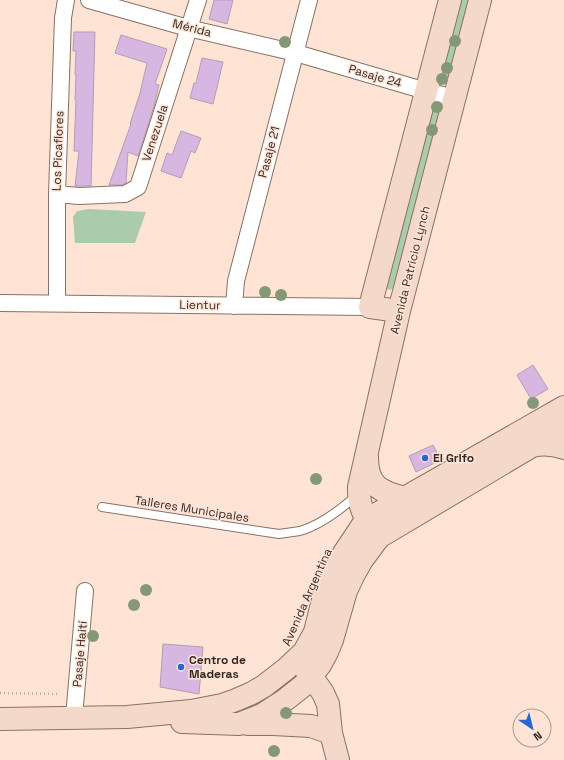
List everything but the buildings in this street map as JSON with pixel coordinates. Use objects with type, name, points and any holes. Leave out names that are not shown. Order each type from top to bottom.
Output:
[{"type":"main road","points":[[370,307],[450,0]]},
{"type":"main road","name":"Avenida Patricio Lynch","points":[[379,537],[366,520],[362,510],[359,487],[399,311],[480,0]]},
{"type":"main road","name":"Lientur","points":[[370,307],[399,311]]},
{"type":"main road","name":"Avenida Argentina","points":[[0,719],[127,717],[191,711],[222,705],[252,693],[264,686],[304,652],[315,632],[325,592],[337,566],[366,520],[564,407]]},
{"type":"main road","name":"Avenida Argentina","points":[[127,717],[168,722],[240,724],[262,715],[273,708],[304,685],[312,677],[320,665],[332,640],[346,591],[362,560],[379,537],[564,427]]},
{"type":"main road","points":[[532,446],[548,444],[564,448]]},
{"type":"main road","points":[[367,454],[368,470],[374,483],[381,490],[387,493],[405,498]]},
{"type":"main road","points":[[296,659],[312,677],[323,693],[328,704],[331,733],[338,760]]},
{"type":"main road","points":[[240,724],[312,726],[331,733]]},
{"type":"street","name":"Los Picaflores","points":[[57,303],[57,194],[63,18],[66,0]]},
{"type":"street","name":"Mérida","points":[[89,0],[188,28],[296,53]]},
{"type":"street","name":"Venezuela","points":[[57,194],[79,196],[125,194],[138,187],[198,0]]},
{"type":"street","name":"Pasaje 21","points":[[234,306],[236,281],[309,0]]},
{"type":"street","name":"Pasaje 24","points":[[296,53],[455,98]]},
{"type":"street","name":"Lientur","points":[[0,303],[370,307]]},
{"type":"street","name":"Pasaje Haití","points":[[74,717],[85,590]]},
{"type":"lane","name":"Talleres Municipales","points":[[102,507],[278,534],[301,530],[317,524],[346,505],[359,493]]},
{"type":"path","points":[[0,693],[76,695]]},
{"type":"green space","points":[[459,0],[471,0],[450,81],[445,84],[440,82],[439,77]]},
{"type":"green space","points":[[435,103],[442,107],[395,288],[390,290],[385,288],[431,107]]},
{"type":"green space","points":[[89,209],[146,212],[135,243],[75,243],[73,217],[77,211]]},
{"type":"place","name":"El Grifo","points":[[425,458]]},
{"type":"place","name":"Centro de Maderas","points":[[181,667]]}]
